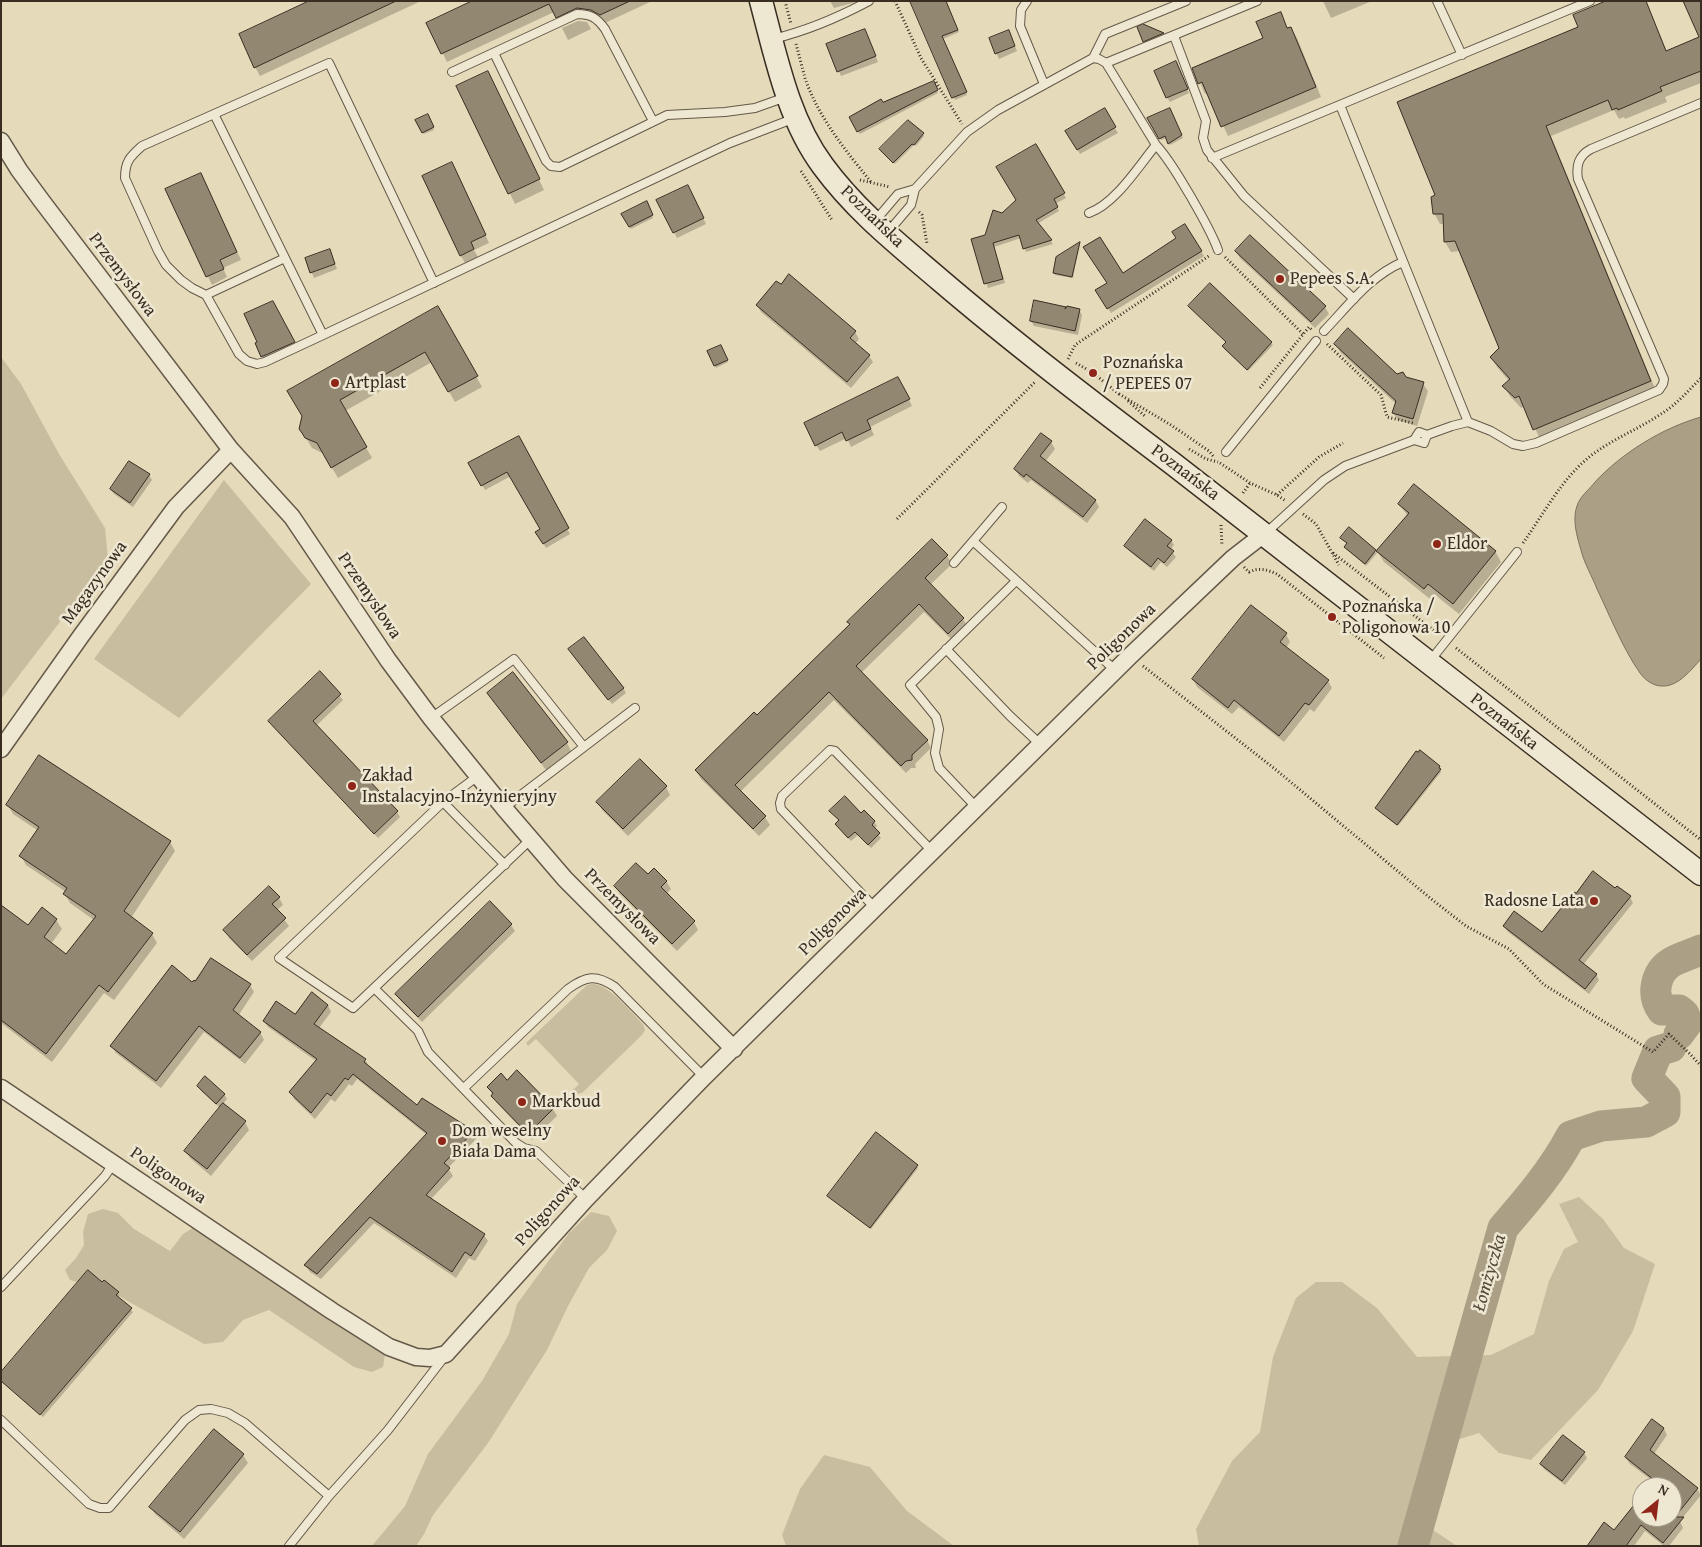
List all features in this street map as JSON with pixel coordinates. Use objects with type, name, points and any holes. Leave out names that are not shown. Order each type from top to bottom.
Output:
[{"type":"main road","name":"Poznańska","points":[[761,1],[788,96],[805,136],[822,165],[879,229],[973,308],[1059,364],[1264,534],[1701,874]]},
{"type":"street","name":"Przemysłowa","points":[[1,141],[41,200],[232,450],[292,517],[388,660],[431,718],[530,840],[565,879],[734,1048]]},
{"type":"street","name":"Magazynowa","points":[[1,749],[176,507],[232,450]]},
{"type":"street","name":"Poligonowa","points":[[1,1088],[332,1311],[389,1347],[416,1357],[430,1358],[446,1354],[586,1199],[704,1077],[1130,656],[1234,558],[1264,534]]},
{"type":"lane","points":[[771,40],[793,34],[869,1]]},
{"type":"lane","points":[[1027,1],[1021,10],[1020,26],[1044,84]]},
{"type":"lane","points":[[879,229],[911,205],[915,189],[967,132],[991,115],[1093,58],[1105,34],[1186,1]]},
{"type":"lane","points":[[1106,63],[1257,1]]},
{"type":"lane","points":[[1437,1],[1462,54]]},
{"type":"lane","points":[[1212,158],[1590,1]]},
{"type":"lane","points":[[452,72],[577,14],[592,15],[599,20],[605,29],[653,121]]},
{"type":"lane","points":[[1174,36],[1206,121],[1203,138],[1212,158],[1244,196],[1354,299]]},
{"type":"lane","points":[[494,53],[546,161],[551,166],[560,167],[667,115],[725,112],[754,108],[788,96]]},
{"type":"lane","points":[[1093,58],[1106,63],[1156,145],[1180,178],[1213,236],[1218,250]]},
{"type":"lane","points":[[434,282],[329,63],[142,146],[125,166],[126,178],[166,265],[180,280],[206,295],[234,347],[247,360],[257,364],[323,335],[730,142],[797,118]]},
{"type":"lane","points":[[1264,534],[1324,480],[1345,466],[1414,440],[1419,432],[1427,435],[1468,422],[1491,431],[1513,444],[1523,446],[1536,443],[1654,392],[1663,384],[1664,379],[1578,180],[1576,169],[1579,159],[1591,149],[1701,103]]},
{"type":"lane","points":[[1340,105],[1468,422]]},
{"type":"lane","points":[[214,114],[323,335]]},
{"type":"lane","points":[[1089,213],[1098,210],[1121,188],[1156,145]]},
{"type":"lane","points":[[879,229],[898,194],[915,189]]},
{"type":"lane","points":[[206,295],[285,258]]},
{"type":"lane","points":[[1324,331],[1377,276],[1403,262]]},
{"type":"lane","points":[[1226,452],[1316,341]]},
{"type":"lane","points":[[954,563],[1002,507]]},
{"type":"lane","points":[[973,542],[1116,670]]},
{"type":"lane","points":[[1429,663],[1517,552]]},
{"type":"lane","points":[[977,808],[939,768],[936,752],[938,729],[936,717],[910,685],[1016,581]]},
{"type":"lane","points":[[946,649],[1010,716],[1041,745]]},
{"type":"lane","points":[[431,718],[514,659],[584,747]]},
{"type":"lane","points":[[504,808],[636,708]]},
{"type":"lane","points":[[876,909],[781,809],[782,796],[830,750],[835,751],[933,852]]},
{"type":"lane","points":[[478,776],[443,802],[279,958],[353,1008],[530,840]]},
{"type":"lane","points":[[443,802],[504,866]]},
{"type":"lane","points":[[464,1088],[568,989],[578,981],[595,978],[606,981],[615,987],[704,1077]]},
{"type":"lane","points":[[374,988],[418,1031],[428,1052],[516,1143],[524,1148],[536,1151],[586,1199]]},
{"type":"lane","points":[[1,1287],[105,1176],[113,1164]]},
{"type":"lane","name":"Poligonowa","points":[[289,1546],[329,1496],[388,1430],[446,1354]]},
{"type":"lane","points":[[1,1420],[89,1504],[100,1508],[109,1508],[185,1420],[198,1410],[211,1409],[228,1413],[245,1423],[329,1496]]},
{"type":"path","points":[[785,1],[806,79],[823,115],[848,152],[872,182]]},
{"type":"path","points":[[896,1],[921,58],[967,132]]},
{"type":"path","points":[[854,173],[860,180],[889,186]]},
{"type":"path","points":[[897,519],[1059,364],[1075,345],[1218,250],[1303,334]]},
{"type":"path","points":[[1517,552],[1573,473],[1587,459],[1599,449],[1662,413],[1701,378]]},
{"type":"path","points":[[1149,419],[1119,394],[1210,451],[1218,462],[1206,459],[1186,448]]},
{"type":"path","points":[[1387,417],[1415,423]]},
{"type":"path","points":[[1277,495],[1319,457],[1344,442]]},
{"type":"path","points":[[1333,552],[1701,840]]},
{"type":"path","points":[[1130,656],[1275,769],[1466,926],[1509,949],[1543,984],[1653,1052],[1669,1034],[1701,1066]]},
{"type":"shaded area","points":[[1,357],[21,384],[59,454],[105,528],[108,559],[1,699]]},
{"type":"shaded area","points":[[1701,417],[1701,659],[1679,681],[1668,686],[1659,686],[1644,678],[1640,673],[1617,632],[1582,555],[1575,517],[1580,499],[1617,461],[1657,435]]},
{"type":"shaded area","points":[[224,480],[311,584],[179,718],[94,659]]},
{"type":"shaded area","points":[[592,984],[605,988],[612,993],[643,1024],[645,1030],[582,1093],[576,1094],[572,1091],[579,1084],[536,1039],[528,1046],[526,1043],[587,985]]},
{"type":"shaded area","points":[[1579,1197],[1603,1219],[1624,1248],[1655,1264],[1633,1331],[1598,1390],[1531,1460],[1499,1453],[1479,1433],[1457,1440],[1437,1496],[1430,1528],[1457,1546],[1199,1546],[1196,1529],[1232,1461],[1260,1432],[1273,1357],[1296,1298],[1316,1282],[1342,1282],[1377,1308],[1417,1357],[1491,1355],[1534,1334],[1549,1281],[1564,1249],[1578,1242],[1559,1204]]},
{"type":"shaded area","points":[[103,1209],[118,1213],[134,1229],[170,1251],[183,1234],[196,1226],[371,1343],[385,1354],[383,1367],[372,1372],[354,1367],[269,1310],[243,1320],[223,1342],[204,1344],[110,1291],[70,1280],[65,1270],[84,1245],[83,1232],[88,1214]]},
{"type":"shaded area","points":[[591,1212],[609,1216],[617,1231],[607,1250],[589,1268],[547,1350],[488,1443],[433,1515],[416,1546],[372,1546],[405,1506],[428,1454],[482,1381],[509,1334],[517,1304],[569,1233]]},
{"type":"shaded area","points":[[824,1455],[870,1467],[907,1511],[954,1546],[786,1546],[782,1535],[800,1489]]},
{"type":"building","points":[[309,1],[396,1],[254,68],[239,34]]},
{"type":"building","points":[[472,1],[630,1],[600,15],[591,10],[577,8],[556,18],[549,4],[441,54],[426,23]]},
{"type":"building","points":[[910,1],[946,1],[958,30],[942,36],[967,92],[952,98]]},
{"type":"building","points":[[1606,1],[1646,1],[1666,51],[1699,37],[1683,1],[1701,1],[1701,71],[1660,87],[1662,91],[1618,110],[1617,108],[1612,110],[1608,100],[1546,126],[1651,381],[1533,430],[1519,396],[1515,398],[1502,386],[1510,379],[1490,357],[1499,348],[1455,241],[1444,242],[1443,214],[1433,214],[1431,197],[1435,195],[1397,102],[1578,27],[1573,15]]},
{"type":"building","points":[[1281,12],[1287,28],[1291,27],[1316,87],[1221,127],[1202,82],[1198,84],[1192,68],[1263,38],[1256,22]]},
{"type":"building","points":[[1143,24],[1164,33],[1143,42],[1137,27]]},
{"type":"building","points":[[865,29],[876,56],[837,72],[826,44]]},
{"type":"building","points":[[1009,30],[1015,46],[995,54],[989,38]]},
{"type":"building","points":[[1176,61],[1188,89],[1166,98],[1154,71]]},
{"type":"building","points":[[488,71],[540,179],[508,194],[456,86]]},
{"type":"building","points":[[934,81],[938,90],[857,132],[849,117],[881,99],[883,102]]},
{"type":"building","points":[[1105,108],[1116,127],[1077,150],[1065,131]]},
{"type":"building","points":[[1170,108],[1182,135],[1168,144],[1165,136],[1159,139],[1147,118]]},
{"type":"building","points":[[428,114],[434,127],[422,133],[415,120]]},
{"type":"building","points":[[908,120],[924,133],[914,145],[912,144],[893,163],[879,149]]},
{"type":"building","points":[[1036,144],[1065,193],[1054,199],[1058,207],[1036,220],[1052,240],[1023,249],[1019,235],[993,243],[1003,279],[984,284],[971,239],[985,235],[993,210],[1002,213],[1016,200],[996,167]]},
{"type":"building","points":[[452,162],[486,235],[471,242],[474,249],[460,256],[422,176]]},
{"type":"building","points":[[201,173],[237,252],[220,260],[224,269],[206,277],[165,189]]},
{"type":"building","points":[[688,185],[704,218],[673,233],[656,200]]},
{"type":"building","points":[[647,201],[653,215],[629,227],[621,214]]},
{"type":"building","points":[[1185,224],[1202,251],[1107,309],[1095,290],[1107,283],[1083,247],[1100,237],[1123,273],[1176,238],[1172,232]]},
{"type":"building","name":"Pepees S.A.","points":[[1250,235],[1326,306],[1311,322],[1235,251]]},
{"type":"building","points":[[1080,242],[1072,277],[1053,273],[1056,257]]},
{"type":"building","points":[[330,249],[335,264],[310,273],[305,258]]},
{"type":"building","points":[[789,274],[856,331],[850,338],[870,355],[847,382],[756,305],[776,281],[781,284]]},
{"type":"building","points":[[1210,283],[1272,342],[1247,370],[1222,346],[1226,342],[1188,306]]},
{"type":"building","points":[[1034,300],[1066,307],[1065,309],[1067,306],[1080,309],[1075,331],[1030,321]]},
{"type":"building","points":[[273,301],[295,342],[261,357],[255,343],[257,342],[244,314]]},
{"type":"building","name":"Artplast","points":[[438,306],[478,376],[448,392],[425,352],[340,400],[367,447],[331,468],[317,443],[305,438],[299,429],[302,416],[287,391]]},
{"type":"building","points":[[1348,328],[1397,374],[1403,372],[1406,377],[1424,382],[1413,419],[1392,413],[1396,401],[1334,344]]},
{"type":"building","points":[[721,345],[728,360],[714,366],[707,351]]},
{"type":"building","points":[[898,377],[910,399],[867,420],[871,429],[846,441],[842,432],[815,446],[804,423]]},
{"type":"building","points":[[1041,433],[1052,441],[1040,456],[1096,500],[1083,517],[1026,474],[1024,477],[1014,469]]},
{"type":"building","points":[[519,436],[569,528],[543,544],[535,532],[540,529],[507,472],[481,486],[468,463]]},
{"type":"building","points":[[129,461],[150,474],[130,503],[110,489]]},
{"type":"building","name":"Eldor","points":[[1414,484],[1496,551],[1453,604],[1428,584],[1424,589],[1376,551],[1409,513],[1398,504]]},
{"type":"building","points":[[1145,519],[1172,540],[1167,546],[1174,551],[1164,563],[1158,558],[1151,567],[1124,546]]},
{"type":"building","points":[[1349,527],[1376,550],[1365,564],[1344,547],[1347,543],[1340,538]]},
{"type":"building","points":[[932,539],[948,555],[925,578],[964,618],[948,634],[919,604],[856,666],[928,740],[912,755],[912,760],[906,761],[901,766],[829,692],[735,785],[766,816],[753,829],[695,770],[754,712],[757,715],[850,624],[847,622]]},
{"type":"building","points":[[1251,605],[1287,633],[1280,642],[1329,680],[1309,705],[1305,703],[1279,736],[1234,700],[1228,708],[1192,679]]},
{"type":"building","points":[[584,637],[624,688],[608,700],[568,649]]},
{"type":"building","points":[[320,671],[341,694],[313,721],[398,811],[374,834],[268,721]]},
{"type":"building","points":[[513,672],[568,742],[541,763],[487,693]]},
{"type":"building","points":[[1420,750],[1440,766],[1439,768],[1441,769],[1397,825],[1375,808],[1416,751]]},
{"type":"building","points":[[39,755],[171,841],[124,911],[153,933],[108,992],[99,985],[46,1054],[1,1020],[1,905],[28,925],[42,907],[57,919],[44,937],[66,954],[96,916],[63,894],[67,888],[19,856],[39,827],[6,805]]},
{"type":"building","points":[[640,759],[667,786],[623,829],[596,802]]},
{"type":"building","points":[[845,796],[861,813],[864,810],[875,821],[872,825],[880,833],[868,845],[855,832],[848,838],[835,824],[839,820],[829,811]]},
{"type":"building","points":[[636,863],[648,874],[654,868],[667,881],[661,887],[695,921],[672,944],[614,886]]},
{"type":"building","points":[[1593,871],[1615,888],[1617,886],[1631,896],[1579,960],[1597,974],[1585,989],[1503,926],[1514,911],[1542,932]]},
{"type":"building","points":[[269,886],[280,897],[272,904],[286,918],[247,955],[223,930]]},
{"type":"building","points":[[490,901],[512,924],[418,1017],[395,994]]},
{"type":"building","points":[[211,958],[251,984],[233,1010],[261,1032],[240,1058],[199,1026],[156,1081],[110,1046],[172,965],[192,982],[195,981]]},
{"type":"building","points":[[312,992],[328,1005],[314,1024],[366,1059],[364,1062],[417,1105],[422,1098],[474,1131],[444,1163],[450,1168],[426,1195],[485,1234],[471,1256],[465,1252],[452,1272],[370,1217],[317,1274],[304,1265],[427,1133],[353,1074],[348,1080],[345,1078],[331,1096],[327,1093],[311,1113],[289,1092],[317,1059],[263,1021],[276,1001],[295,1014]]},
{"type":"building","name":"Markbud","points":[[517,1070],[554,1108],[528,1134],[491,1096],[493,1093],[487,1087],[501,1073],[507,1080]]},
{"type":"building","points":[[205,1076],[225,1094],[216,1104],[197,1086]]},
{"type":"building","points":[[223,1103],[246,1121],[207,1169],[184,1151]]},
{"type":"building","points":[[876,1132],[918,1165],[870,1228],[827,1196]]},
{"type":"building","points":[[88,1270],[102,1282],[104,1280],[119,1292],[116,1295],[132,1308],[40,1415],[1,1381],[1,1372]]},
{"type":"building","points":[[1652,1419],[1664,1428],[1650,1450],[1698,1488],[1682,1508],[1682,1477],[1650,1477],[1625,1457]]},
{"type":"building","points":[[214,1429],[244,1454],[180,1532],[149,1507]]},
{"type":"building","points":[[1563,1435],[1585,1452],[1562,1481],[1540,1464]]},
{"type":"building","points":[[1632,1508],[1632,1527],[1640,1527],[1626,1546],[1587,1546],[1604,1522],[1614,1530]]},
{"type":"building","points":[[1643,1527],[1676,1527],[1663,1543]]},
{"type":"waterway","name":"Łomżyczka","points":[[1679,1034],[1687,1023],[1684,1014],[1679,1010],[1662,1010],[1657,998],[1656,984],[1666,966],[1675,960],[1701,950]]},
{"type":"waterway","name":"Łomżyczka","points":[[1413,1546],[1503,1228],[1531,1195],[1564,1149],[1571,1136],[1601,1126],[1646,1122],[1665,1112],[1665,1097],[1647,1078],[1658,1051],[1671,1047]]},
{"type":"place","name":"Pepees S.A.","points":[[1280,279]]},
{"type":"place","name":"Poznańska / PEPEES 07","points":[[1093,373]]},
{"type":"place","name":"Artplast","points":[[335,383]]},
{"type":"place","name":"Eldor","points":[[1437,544]]},
{"type":"place","name":"Poznańska / Poligonowa 10","points":[[1332,617]]},
{"type":"place","name":"Zakład Instalacyjno-Inżynieryjny","points":[[352,786]]},
{"type":"place","name":"Radosne Lata","points":[[1594,901]]},
{"type":"place","name":"Markbud","points":[[522,1102]]},
{"type":"place","name":"Dom weselny Biała Dama","points":[[442,1141]]}]
